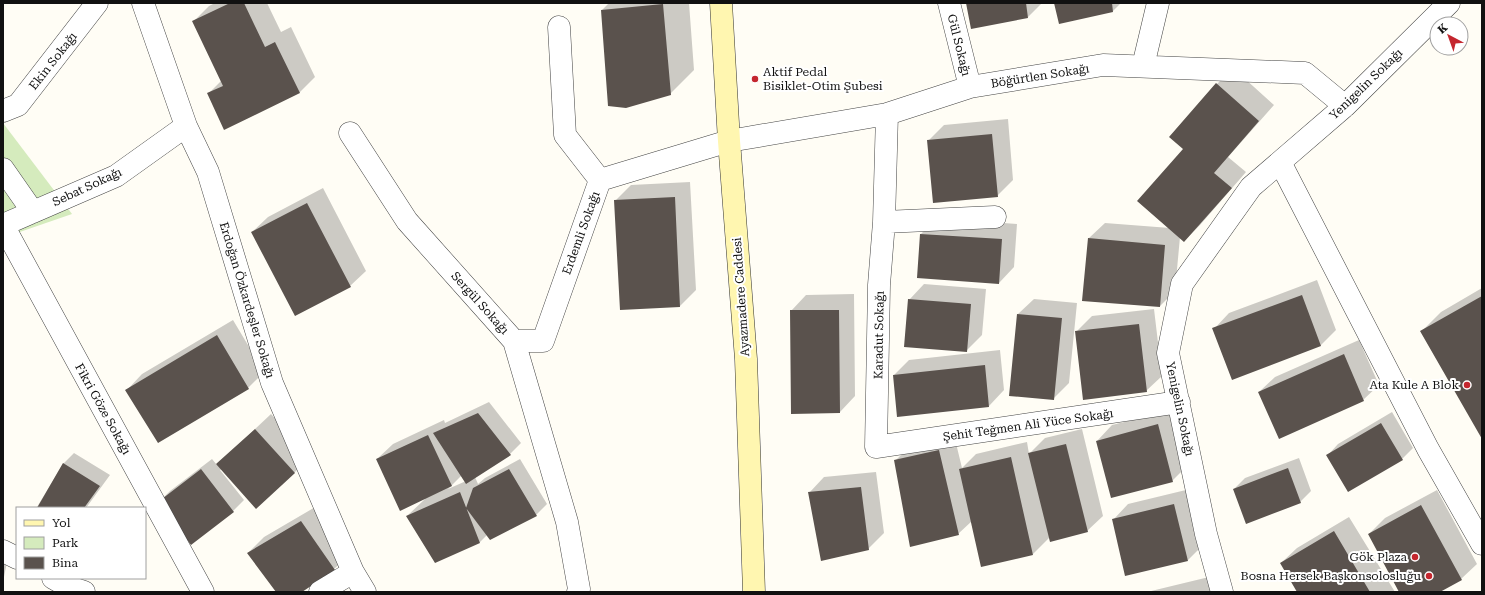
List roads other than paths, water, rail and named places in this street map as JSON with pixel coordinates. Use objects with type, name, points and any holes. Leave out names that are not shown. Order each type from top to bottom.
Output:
[{"type":"street","name":"Ekin Sokağı","points":[[3,111],[18,105],[97,3]]},
{"type":"street","name":"Erdoğan Özkardeşler Sokağı","points":[[143,3],[186,126],[208,172],[272,383],[353,572],[365,592]]},
{"type":"street","name":"Ayazmadere Caddesi","points":[[721,3],[729,141],[746,359],[754,592]]},
{"type":"street","name":"Gül Sokağı","points":[[949,3],[970,87]]},
{"type":"street","points":[[1143,66],[1158,3]]},
{"type":"street","name":"Yenigelin Sokağı","points":[[1222,592],[1206,534],[1168,353],[1182,284],[1251,188],[1346,106],[1449,3]]},
{"type":"street","points":[[559,27],[565,135],[600,180]]},
{"type":"street","name":"Böğürtlen Sokağı","points":[[729,141],[887,114],[970,87],[1103,66],[1143,66],[1305,73],[1346,106]]},
{"type":"street","name":"Karadut Sokağı","points":[[876,447],[879,285],[884,222],[887,114]]},
{"type":"street","name":"Sebat Sokağı","points":[[3,225],[116,176],[186,126]]},
{"type":"street","name":"Sergül Sokağı","points":[[350,133],[407,221],[514,341],[567,522],[579,589],[578,592]]},
{"type":"street","name":"Erdemli Sokağı","points":[[514,341],[543,341],[600,180],[729,141]]},
{"type":"street","points":[[1280,162],[1428,449],[1482,544]]},
{"type":"street","points":[[3,169],[33,212]]},
{"type":"street","points":[[884,222],[995,217]]},
{"type":"street","name":"Fikri Göze Sokağı","points":[[3,225],[203,592]]},
{"type":"street","name":"Şehit Teğmen Ali Yüce Sokağı","points":[[876,447],[1179,402]]},
{"type":"street","points":[[3,551],[16,558]]},
{"type":"street","points":[[320,592],[353,572]]},
{"type":"street","points":[[55,579],[69,587],[84,592]]},
{"type":"place","name":"Aktif Pedal Bisiklet-Otim Şubesi","points":[[755,79]]},
{"type":"place","name":"Ata Kule A Blok","points":[[1467,385]]},
{"type":"place","name":"Gök Plaza","points":[[1415,557]]},
{"type":"place","name":"Bosna Hersek Başkonsolosluğu","points":[[1429,576]]}]
